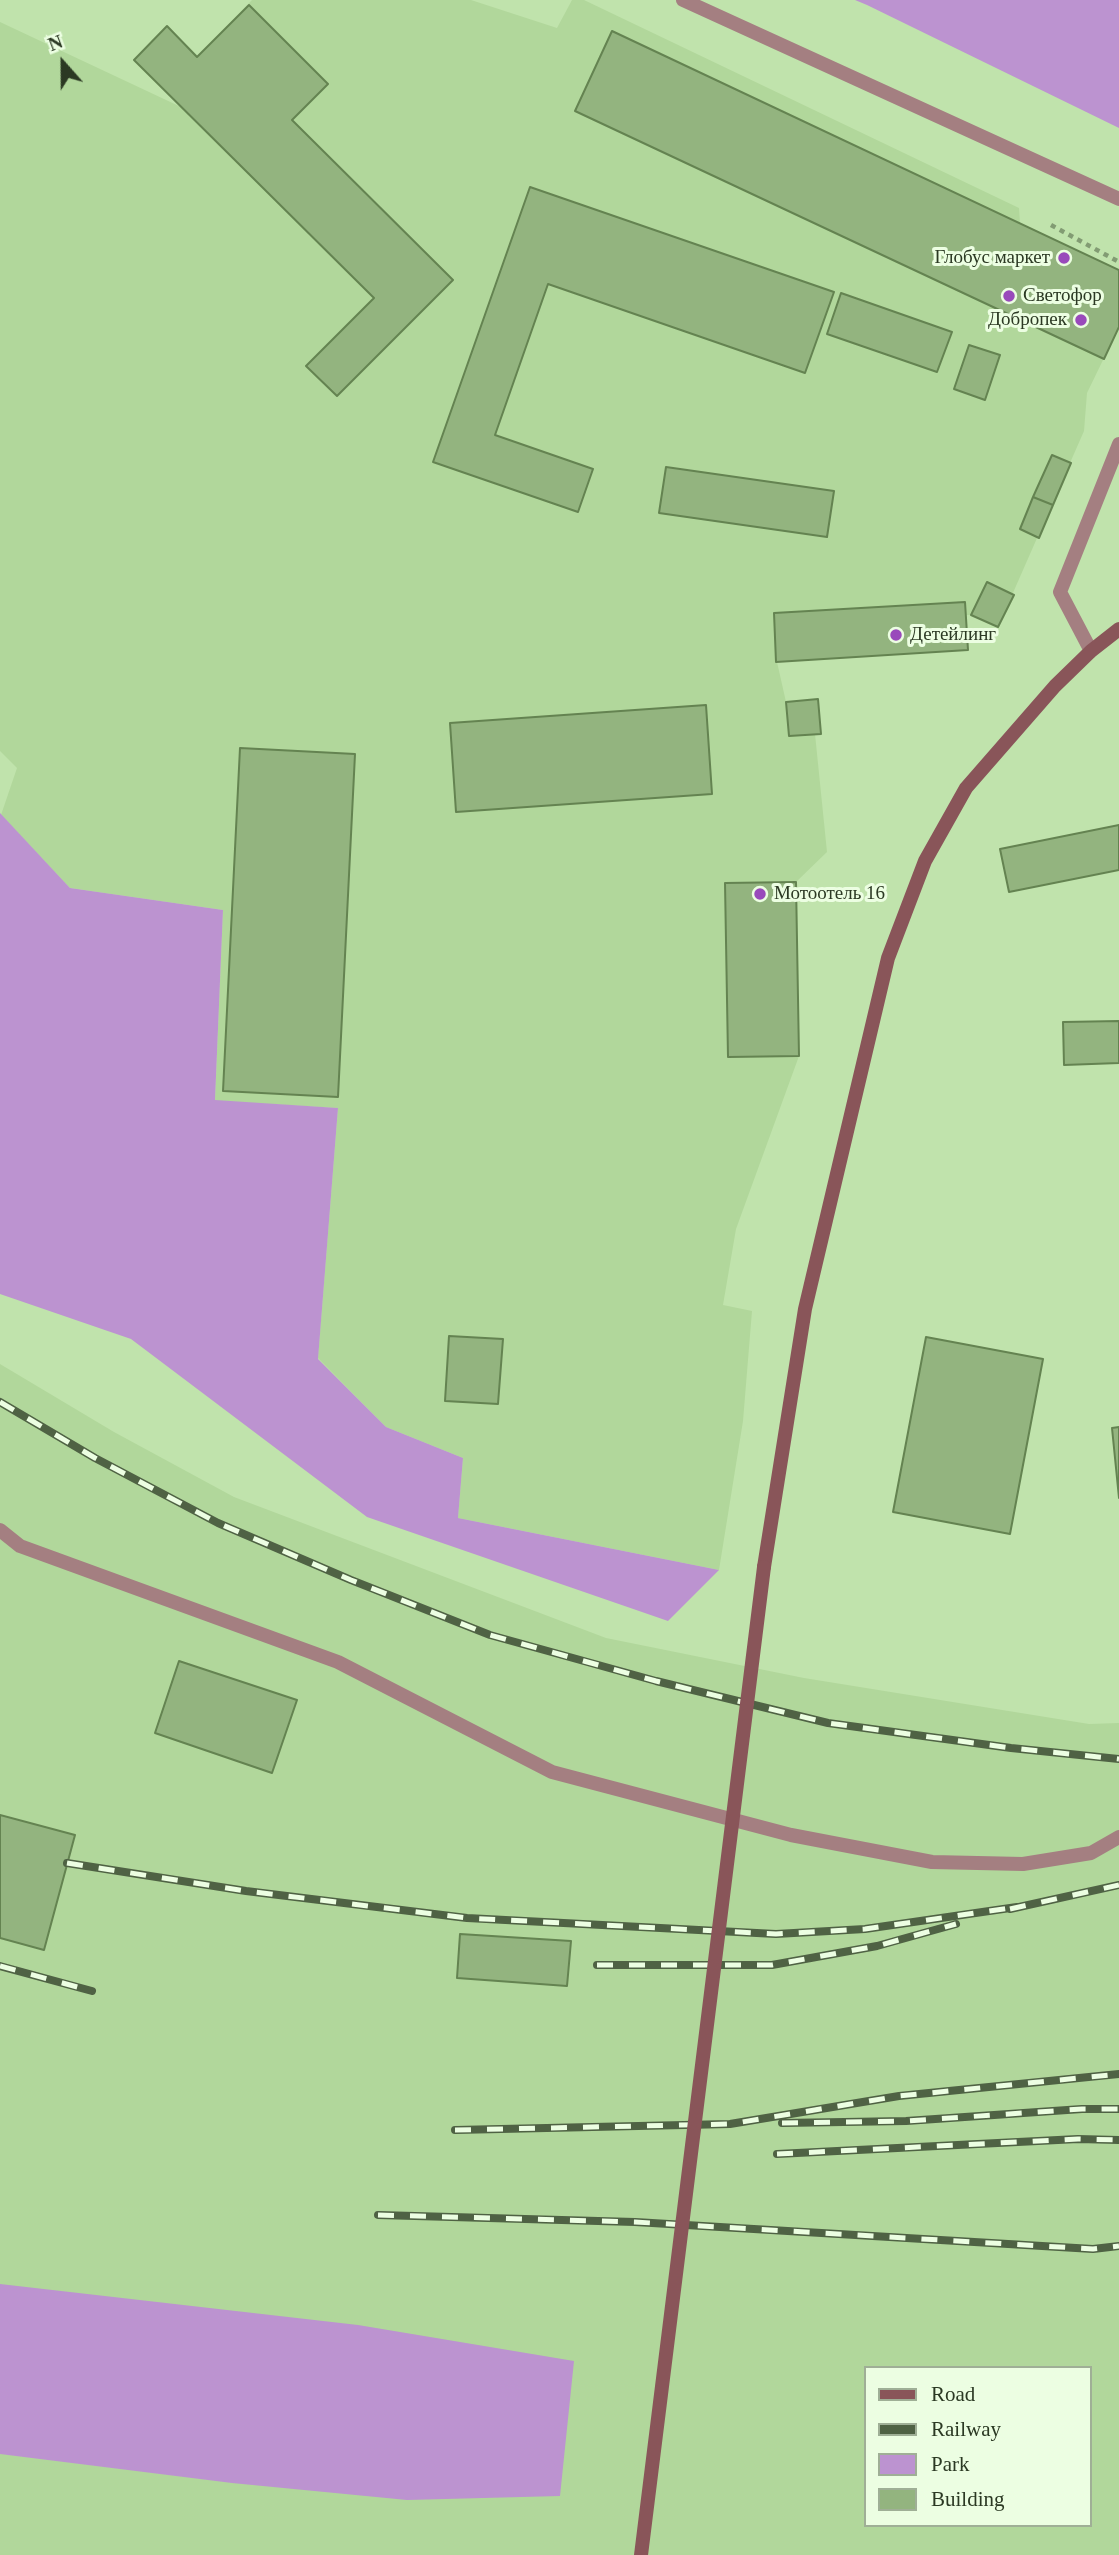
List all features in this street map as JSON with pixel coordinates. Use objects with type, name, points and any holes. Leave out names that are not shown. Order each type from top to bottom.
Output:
[{"type":"main road","points":[[641,2555],[764,1567],[805,1309],[888,958],[925,861],[965,788],[1039,703],[1091,651],[1119,629]]},
{"type":"street","points":[[683,0],[1119,199]]},
{"type":"street","points":[[1091,651],[1060,592],[1119,444]]},
{"type":"street","points":[[0,1530],[20,1546],[338,1662],[552,1772],[791,1835],[932,1862],[1023,1864],[1090,1853],[1119,1838]]},
{"type":"path","points":[[1051,225],[1119,262]]},
{"type":"shaded area","points":[[252,0],[471,0],[557,28],[572,0],[584,0],[1019,208],[1020,223],[1119,270],[1119,327],[1087,393],[1084,431],[998,627],[966,615],[968,650],[777,662],[786,702],[818,699],[821,734],[815,734],[827,852],[796,882],[799,1056],[736,1229],[723,1305],[752,1311],[743,1421],[719,1570],[458,1518],[463,1458],[386,1427],[318,1358],[338,1108],[215,1101],[223,910],[70,888],[1,815],[17,768],[0,751],[0,22],[181,107],[134,60],[167,26],[198,56]]},
{"type":"shaded area","points":[[0,1364],[114,1432],[234,1497],[606,1638],[804,1678],[1089,1724],[1119,1723],[1119,2555],[0,2555]]},
{"type":"green space","points":[[855,0],[1119,0],[1119,128],[867,5]]},
{"type":"green space","points":[[0,813],[70,888],[223,910],[215,1100],[338,1108],[318,1359],[386,1427],[463,1458],[458,1518],[719,1570],[668,1621],[367,1517],[131,1339],[0,1294]]},
{"type":"green space","points":[[0,2284],[358,2325],[574,2361],[560,2496],[407,2500],[232,2483],[0,2454]]},
{"type":"building","points":[[249,5],[328,84],[292,120],[453,280],[337,396],[306,366],[374,298],[134,60],[167,26],[197,57]]},
{"type":"building","points":[[612,31],[1119,270],[1119,327],[1104,359],[575,111]]},
{"type":"building","points":[[530,187],[834,292],[805,373],[548,284],[495,435],[593,469],[578,512],[433,462]]},
{"type":"building","points":[[841,293],[952,332],[937,372],[827,334]]},
{"type":"building","points":[[969,345],[1000,355],[985,400],[954,389]]},
{"type":"building","points":[[1052,455],[1071,463],[1053,505],[1033,497]]},
{"type":"building","points":[[666,467],[834,491],[827,537],[659,513]]},
{"type":"building","points":[[1033,497],[1053,505],[1039,538],[1020,529]]},
{"type":"building","points":[[987,582],[1014,595],[998,627],[971,615]]},
{"type":"building","points":[[965,602],[968,650],[776,662],[774,613]]},
{"type":"building","points":[[818,699],[821,734],[789,736],[786,702]]},
{"type":"building","points":[[706,705],[712,794],[456,812],[450,723]]},
{"type":"building","points":[[240,748],[355,754],[338,1097],[223,1091]]},
{"type":"building","points":[[1119,825],[1119,870],[1009,892],[1000,849]]},
{"type":"building","points":[[796,882],[799,1056],[728,1057],[725,883]]},
{"type":"building","points":[[1119,1021],[1119,1063],[1064,1065],[1063,1022]]},
{"type":"building","points":[[449,1336],[503,1339],[498,1404],[445,1401]]},
{"type":"building","points":[[926,1337],[1043,1359],[1010,1534],[893,1512]]},
{"type":"building","points":[[1119,1427],[1119,1498],[1112,1428]]},
{"type":"building","points":[[179,1661],[297,1700],[272,1773],[155,1733]]},
{"type":"building","points":[[0,1815],[75,1835],[44,1950],[0,1938]]},
{"type":"building","points":[[460,1934],[571,1941],[567,1986],[457,1978]]},
{"type":"railway","points":[[0,1402],[95,1458],[218,1523],[490,1635],[656,1681],[828,1723],[1011,1748],[1119,1759]]},
{"type":"railway","points":[[67,1863],[246,1891],[467,1918],[776,1934],[865,1929],[1017,1907]]},
{"type":"railway","points":[[1010,1909],[1119,1885]]},
{"type":"railway","points":[[597,1965],[772,1965],[877,1946],[956,1924]]},
{"type":"railway","points":[[0,1966],[92,1991]]},
{"type":"railway","points":[[455,2130],[730,2124],[899,2096],[1119,2074]]},
{"type":"railway","points":[[782,2123],[906,2121],[1119,2109]]},
{"type":"railway","points":[[777,2154],[1078,2139],[1119,2140]]},
{"type":"railway","points":[[378,2215],[635,2222],[1093,2249],[1119,2246]]},
{"type":"place","name":"Глобус маркет","points":[[1064,258]]},
{"type":"place","name":"Светофор","points":[[1009,296]]},
{"type":"place","name":"Добропек","points":[[1081,320]]},
{"type":"place","name":"Детейлинг","points":[[896,635]]},
{"type":"place","name":"Мотоотель 16","points":[[760,894]]}]
